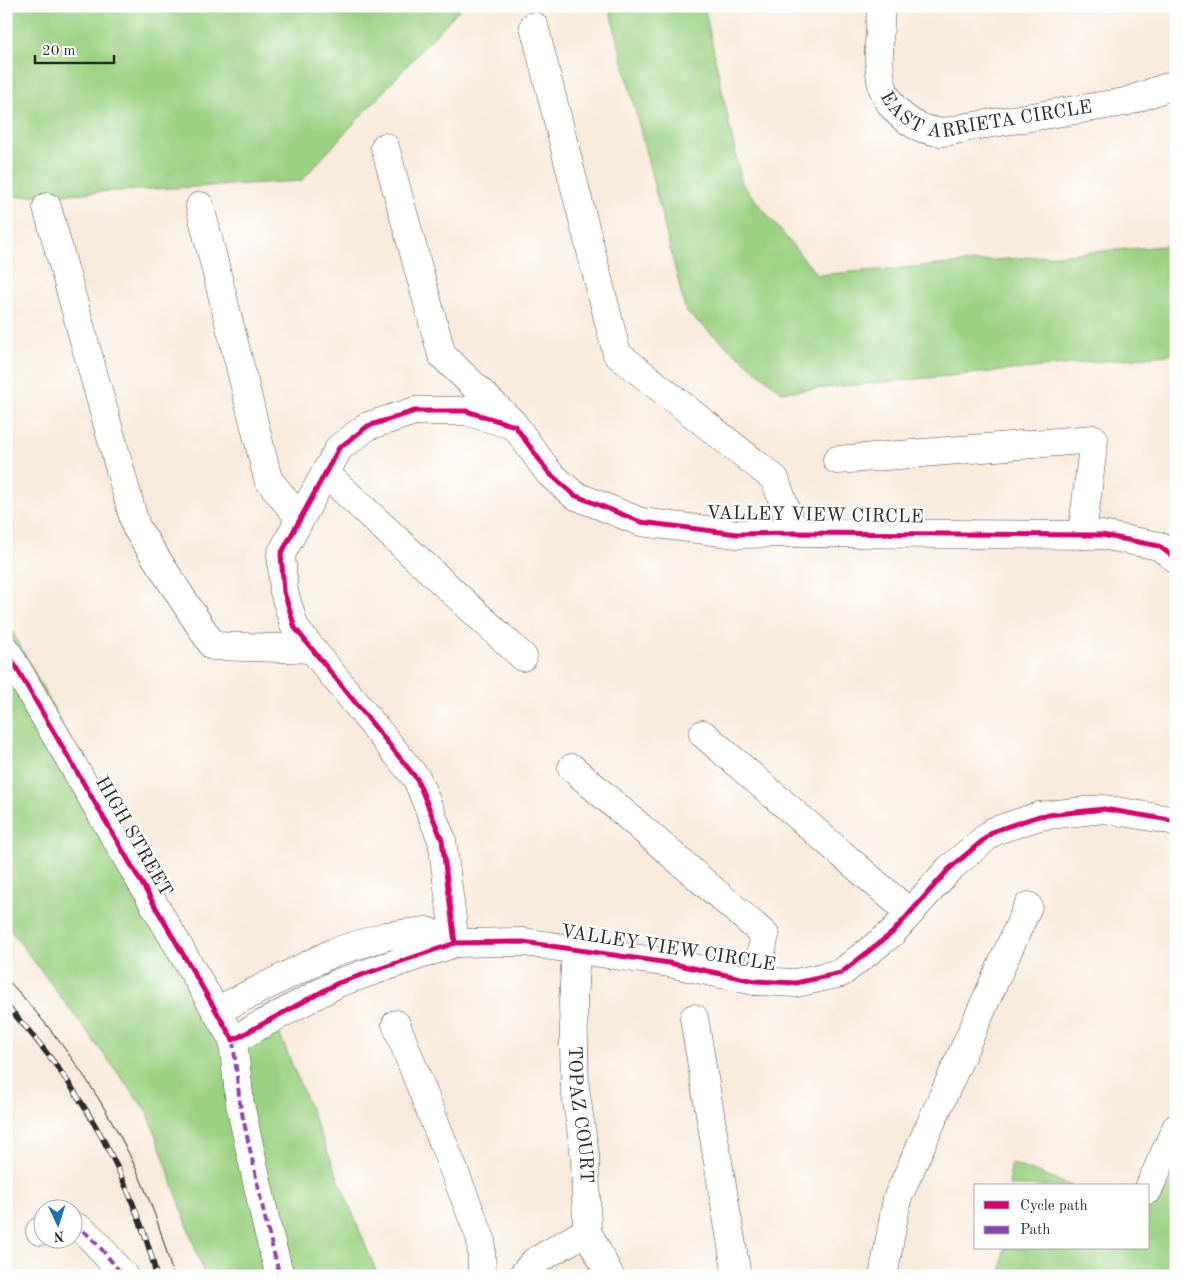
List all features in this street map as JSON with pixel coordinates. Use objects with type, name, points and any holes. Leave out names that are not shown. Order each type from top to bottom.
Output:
[{"type":"street","name":"EAST ARRIETA CIRCLE","points":[[881,6],[880,67],[881,82],[886,95],[894,108],[904,118],[917,126],[929,130],[942,132],[1125,102],[1176,84]]},
{"type":"street","points":[[534,26],[617,354],[775,479],[794,533]]},
{"type":"street","name":"VALLEY VIEW CIRCLE","points":[[386,147],[442,355],[515,426],[550,474],[574,495],[641,522],[737,534],[1102,535],[1159,546],[1176,559]]},
{"type":"street","points":[[47,206],[136,527],[213,646],[311,649]]},
{"type":"street","points":[[200,206],[268,479],[300,519]]},
{"type":"street","points":[[216,1011],[334,952],[386,936],[426,931],[455,943],[442,840],[417,779],[295,628],[284,592],[281,554],[339,448],[368,426],[415,411],[466,411],[515,426]]},
{"type":"street","points":[[838,460],[1094,439],[1082,535]]},
{"type":"street","points":[[325,473],[523,657]]},
{"type":"street","name":"HIGH STREET","points":[[6,650],[233,1040]]},
{"type":"street","points":[[703,734],[910,913]]},
{"type":"street","points":[[572,768],[766,935],[755,981]]},
{"type":"street","name":"VALLEY VIEW CIRCLE","points":[[233,1040],[338,983],[455,943],[523,942],[669,964],[755,981],[796,983],[841,973],[892,934],[949,869],[994,831],[1039,816],[1104,810],[1176,821]]},
{"type":"street","points":[[880,1274],[896,1199],[1028,906]]},
{"type":"street","name":"TOPAZ COURT","points":[[576,949],[573,1002],[575,1088],[585,1156],[587,1231],[610,1276]]},
{"type":"street","points":[[694,1018],[738,1276]]},
{"type":"street","points":[[396,1024],[481,1239],[482,1276]]},
{"type":"street","points":[[233,1040],[240,1104],[266,1227],[280,1276]]},
{"type":"street","points":[[1150,1186],[1176,1128]]},
{"type":"street","points":[[82,1230],[124,1276]]},
{"type":"street","points":[[522,1276],[534,1262],[587,1231]]},
{"type":"street","points":[[880,1274],[905,1250]]},
{"type":"green space","points":[[6,6],[462,6],[301,181],[6,197]]},
{"type":"green space","points":[[609,6],[704,6],[742,184],[817,275],[1176,245],[1176,354],[782,392],[686,312]]},
{"type":"green space","points":[[6,620],[233,1040],[276,1025],[378,1276],[205,1276],[148,1113],[6,924]]},
{"type":"green space","points":[[1011,1163],[1067,1184],[1009,1184]]},
{"type":"green space","points":[[1176,1179],[1176,1276],[1001,1276],[1004,1250],[1150,1250],[1150,1201]]},
{"type":"tram line","points":[[6,978],[62,1044],[109,1116],[147,1193],[173,1276]]},
{"type":"railway","points":[[6,1005],[48,1054],[85,1108],[101,1136],[116,1165],[148,1243],[156,1276]]},
{"type":"marked path","points":[[233,1040],[240,1104],[267,1227],[280,1276]]},
{"type":"marked path","points":[[82,1230],[92,1239],[124,1276]]},
{"type":"cycle path","points":[[455,943],[442,840],[417,779],[295,628],[284,592],[281,554],[339,448],[368,426],[415,411],[466,411],[515,426],[549,473],[574,495],[641,522],[737,534],[1102,535],[1159,546],[1176,559]]},
{"type":"cycle path","points":[[6,650],[233,1040],[338,983],[455,943],[523,942],[669,963],[755,981],[796,983],[841,973],[892,933],[949,869],[994,831],[1039,816],[1104,809],[1176,821]]}]
